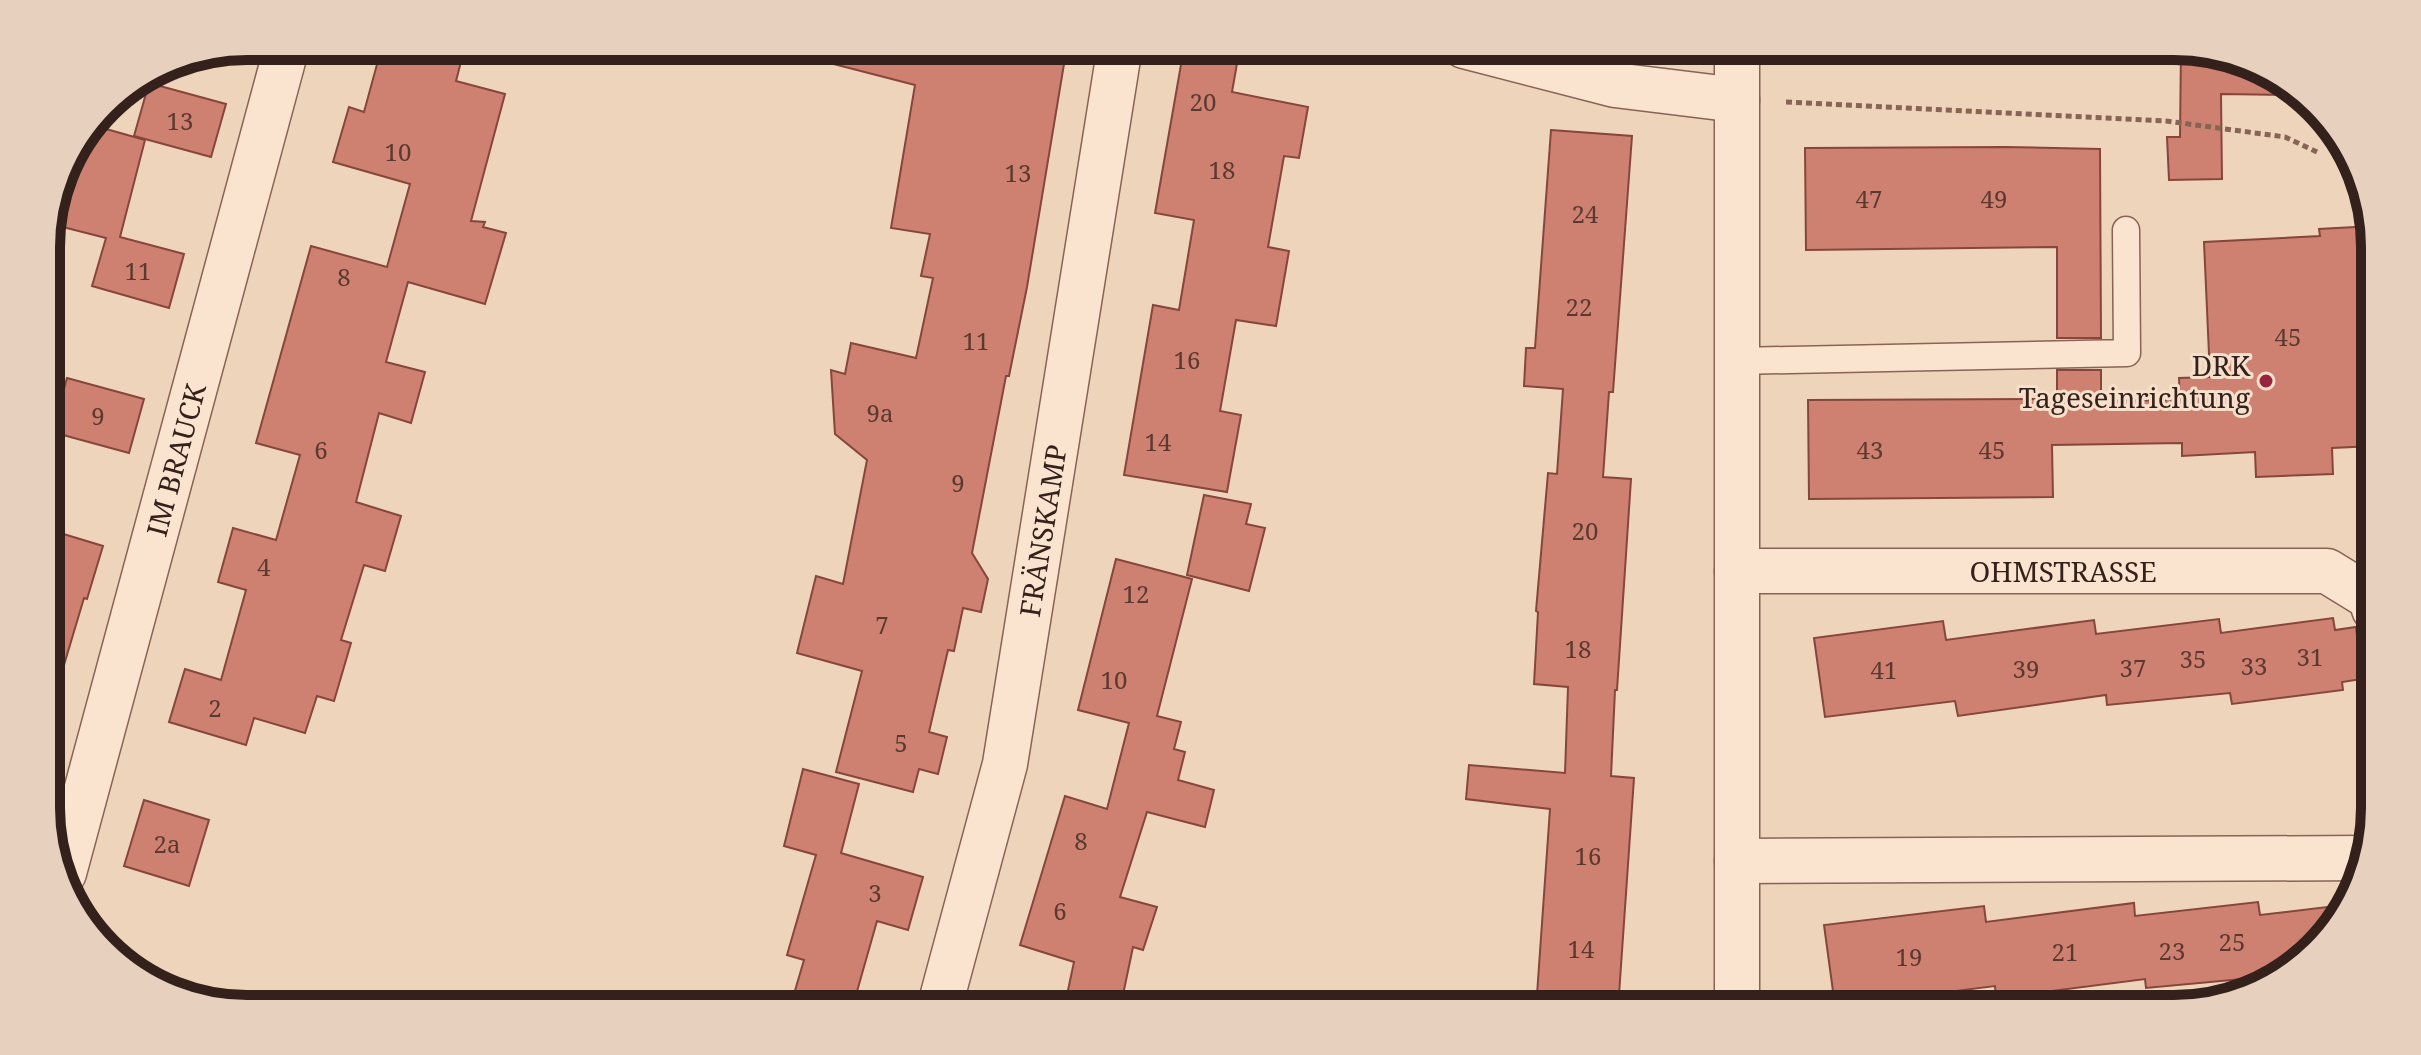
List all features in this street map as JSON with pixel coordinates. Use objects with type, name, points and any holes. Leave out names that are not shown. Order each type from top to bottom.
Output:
[{"type":"street","name":"IM BRAUCK","points":[[67,860],[283,60]]},
{"type":"street","name":"FRÄNSKAMP","points":[[943,995],[1005,764],[1118,60]]},
{"type":"street","points":[[1518,60],[1615,85],[1737,100]]},
{"type":"street","points":[[1737,60],[1737,995]]},
{"type":"street","name":"OHMSTRASSE","points":[[1737,571],[2327,571],[2361,592]]},
{"type":"street","points":[[1737,861],[2353,858]]},
{"type":"lane","points":[[1737,361],[2127,353],[2126,230]]},
{"type":"path","points":[[1737,100],[2166,121],[2285,137],[2317,152]]},
{"type":"building","points":[[378,60],[461,60],[456,81],[505,94],[471,221],[485,222],[483,227],[506,233],[485,304],[408,282],[386,362],[425,372],[411,423],[379,413],[356,502],[401,516],[385,571],[364,565],[341,640],[351,643],[334,701],[317,696],[305,733],[254,718],[246,745],[169,722],[185,669],[221,680],[246,590],[218,582],[233,528],[276,540],[300,455],[256,443],[311,246],[387,267],[410,184],[333,162],[349,107],[364,112]]},
{"type":"building","points":[[818,60],[1065,60],[1027,287],[1009,376],[1006,376],[972,553],[988,579],[981,612],[963,608],[954,651],[948,650],[929,732],[947,737],[938,774],[919,769],[913,792],[836,772],[862,671],[797,653],[816,576],[843,584],[867,460],[835,434],[831,370],[845,374],[851,343],[916,358],[933,278],[921,276],[930,234],[891,228],[915,85]]},
{"type":"building","points":[[1182,60],[1238,60],[1232,92],[1308,107],[1299,158],[1284,156],[1268,247],[1289,251],[1276,326],[1236,320],[1220,411],[1241,415],[1227,492],[1124,475],[1153,305],[1179,310],[1194,220],[1155,213]]},
{"type":"building","points":[[2181,61],[2222,66],[2246,74],[2282,95],[2221,94],[2222,179],[2169,180],[2167,137],[2180,137]]},
{"type":"building","points":[[154,84],[226,104],[211,157],[134,136],[147,89]]},
{"type":"building","points":[[103,128],[145,140],[120,237],[184,254],[169,308],[92,286],[106,238],[61,227],[74,175]]},
{"type":"building","points":[[1551,130],[1632,136],[1613,392],[1609,392],[1603,477],[1631,479],[1611,776],[1634,778],[1619,995],[1537,995],[1550,809],[1466,799],[1469,765],[1565,773],[1568,687],[1534,684],[1536,611],[1548,473],[1557,474],[1563,389],[1524,386],[1526,348],[1535,348]]},
{"type":"building","points":[[1805,148],[2100,149],[2101,338],[2057,338],[2057,247],[1806,250]]},
{"type":"building","points":[[2359,227],[2361,247],[2361,447],[2332,448],[2333,474],[2256,477],[2255,452],[2182,456],[2182,443],[2052,445],[2053,497],[1809,499],[1808,400],[2057,399],[2057,370],[2101,370],[2101,401],[2180,400],[2179,378],[2210,377],[2204,242],[2320,236],[2319,229]]},
{"type":"building","points":[[67,378],[144,399],[129,453],[60,434],[60,403]]},
{"type":"building","points":[[1204,495],[1251,504],[1246,524],[1265,528],[1249,591],[1187,575]]},
{"type":"building","points":[[60,533],[103,546],[87,599],[84,598],[60,678]]},
{"type":"building","points":[[1116,559],[1192,579],[1157,716],[1181,722],[1174,749],[1185,752],[1178,780],[1214,790],[1205,827],[1147,812],[1120,897],[1157,907],[1143,950],[1133,947],[1123,995],[1067,995],[1074,962],[1020,945],[1065,796],[1107,809],[1129,723],[1078,710]]},
{"type":"building","points":[[2333,618],[2335,630],[2356,627],[2361,679],[2342,682],[2343,690],[2232,704],[2230,693],[2107,705],[2106,695],[1958,716],[1955,701],[1825,717],[1814,638],[1943,621],[1946,640],[2094,620],[2096,634],[2219,619],[2221,633]]},
{"type":"building","points":[[803,769],[859,784],[841,853],[923,877],[908,930],[877,921],[856,995],[794,994],[804,960],[787,955],[816,855],[784,846]]},
{"type":"building","points":[[144,800],[209,820],[189,886],[124,866]]},
{"type":"building","points":[[2258,902],[2260,915],[2333,906],[2306,940],[2288,956],[2252,978],[2146,988],[2145,979],[2020,995],[1996,995],[1995,986],[1923,995],[1834,995],[1824,925],[1984,906],[1986,922],[2134,903],[2135,916]]},
{"type":"place","name":"DRK Tageseinrichtung","points":[[2266,381]]}]
